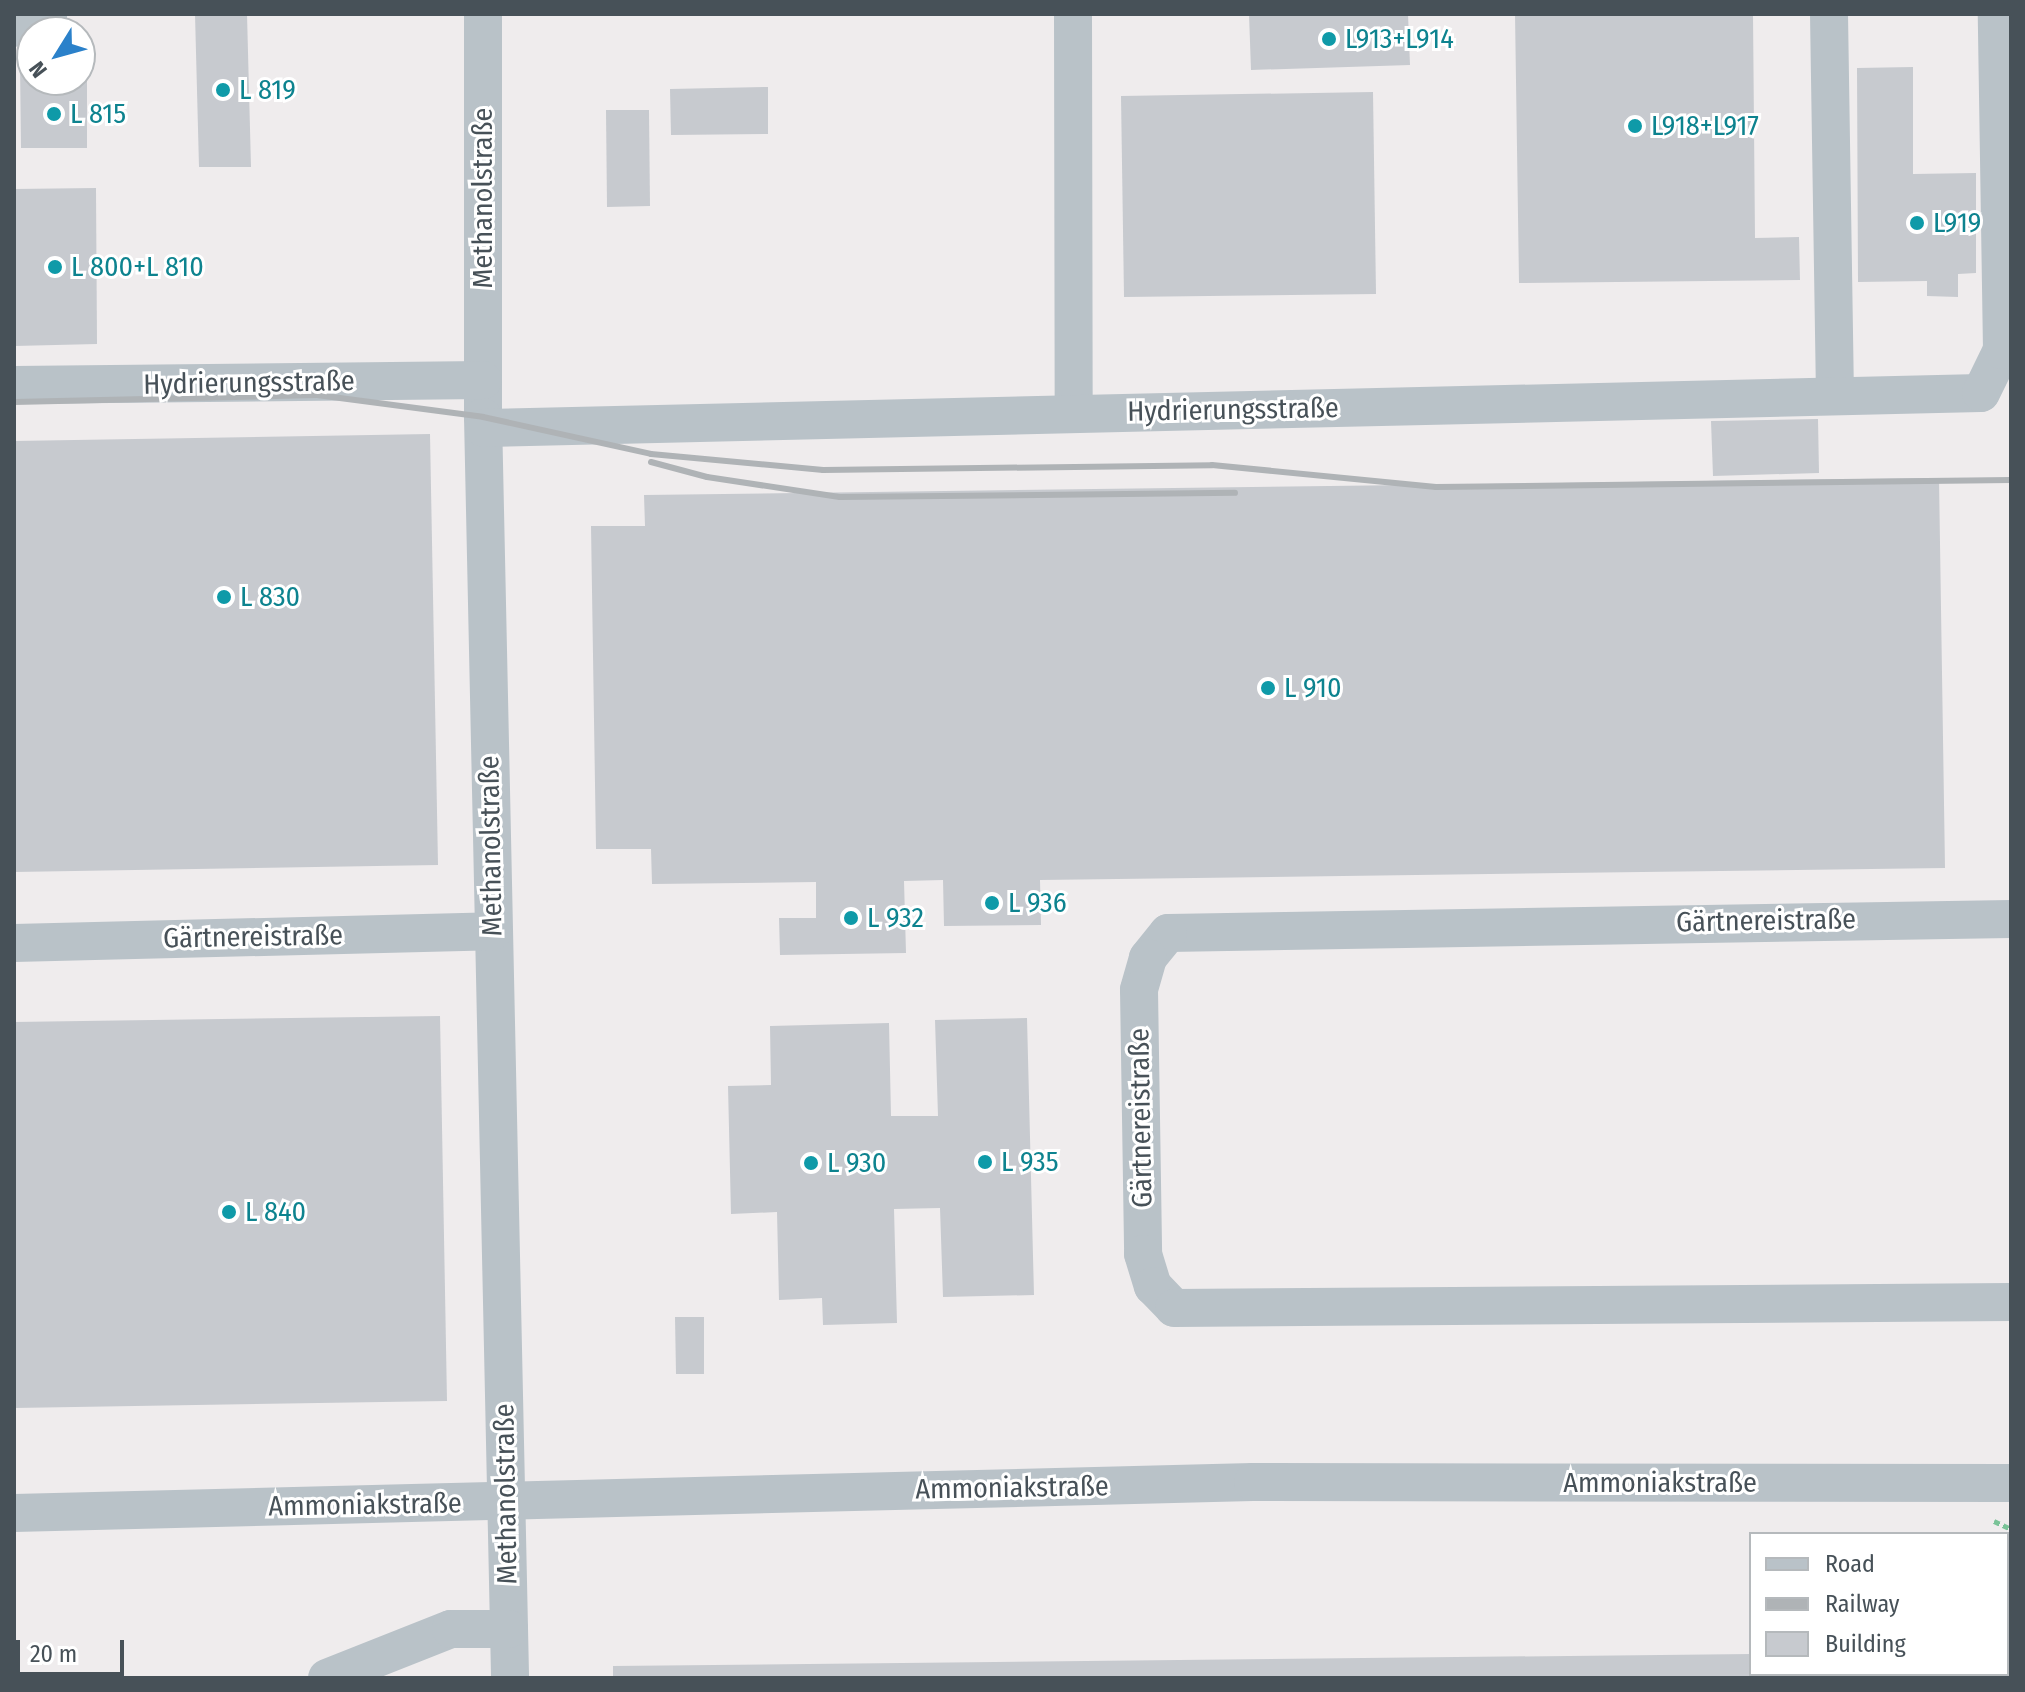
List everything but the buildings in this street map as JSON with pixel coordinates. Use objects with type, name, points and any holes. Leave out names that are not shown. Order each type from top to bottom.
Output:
[{"type":"street","points":[[14,28],[48,14]]},
{"type":"street","name":"Methanolstraße","points":[[483,14],[483,380],[510,1678]]},
{"type":"street","points":[[1073,14],[1074,414]]},
{"type":"street","points":[[1829,14],[1835,395]]},
{"type":"street","name":"Hydrierungsstraße","points":[[484,428],[1981,393],[2002,350],[1997,14]]},
{"type":"street","name":"Hydrierungsstraße","points":[[14,385],[483,380]]},
{"type":"street","name":"Gärtnereistraße","points":[[2011,919],[1168,933],[1148,958],[1139,990],[1143,1254],[1153,1286],[1174,1308],[2011,1302]]},
{"type":"street","name":"Gärtnereistraße","points":[[14,943],[493,931]]},
{"type":"street","name":"Ammoniakstraße","points":[[14,1513],[1253,1482],[2011,1483]]},
{"type":"street","points":[[327,1678],[451,1629],[509,1629]]},
{"type":"railway","points":[[14,402],[317,395],[483,417],[651,454],[823,470],[1212,465],[1436,487],[2011,480]]},
{"type":"railway","points":[[651,462],[707,477],[840,497],[1235,493]]},
{"type":"place","name":"L913+L914","points":[[1329,39]]},
{"type":"place","name":"L 819","points":[[223,90]]},
{"type":"place","name":"L 815","points":[[54,114]]},
{"type":"place","name":"L918+L917","points":[[1635,126]]},
{"type":"place","name":"L919","points":[[1917,223]]},
{"type":"place","name":"L 800+L 810","points":[[55,267]]},
{"type":"place","name":"L 830","points":[[224,597]]},
{"type":"place","name":"L 910","points":[[1268,688]]},
{"type":"place","name":"L 936","points":[[992,903]]},
{"type":"place","name":"L 932","points":[[851,918]]},
{"type":"place","name":"L 935","points":[[985,1162]]},
{"type":"place","name":"L 930","points":[[811,1163]]},
{"type":"place","name":"L 840","points":[[229,1212]]}]
